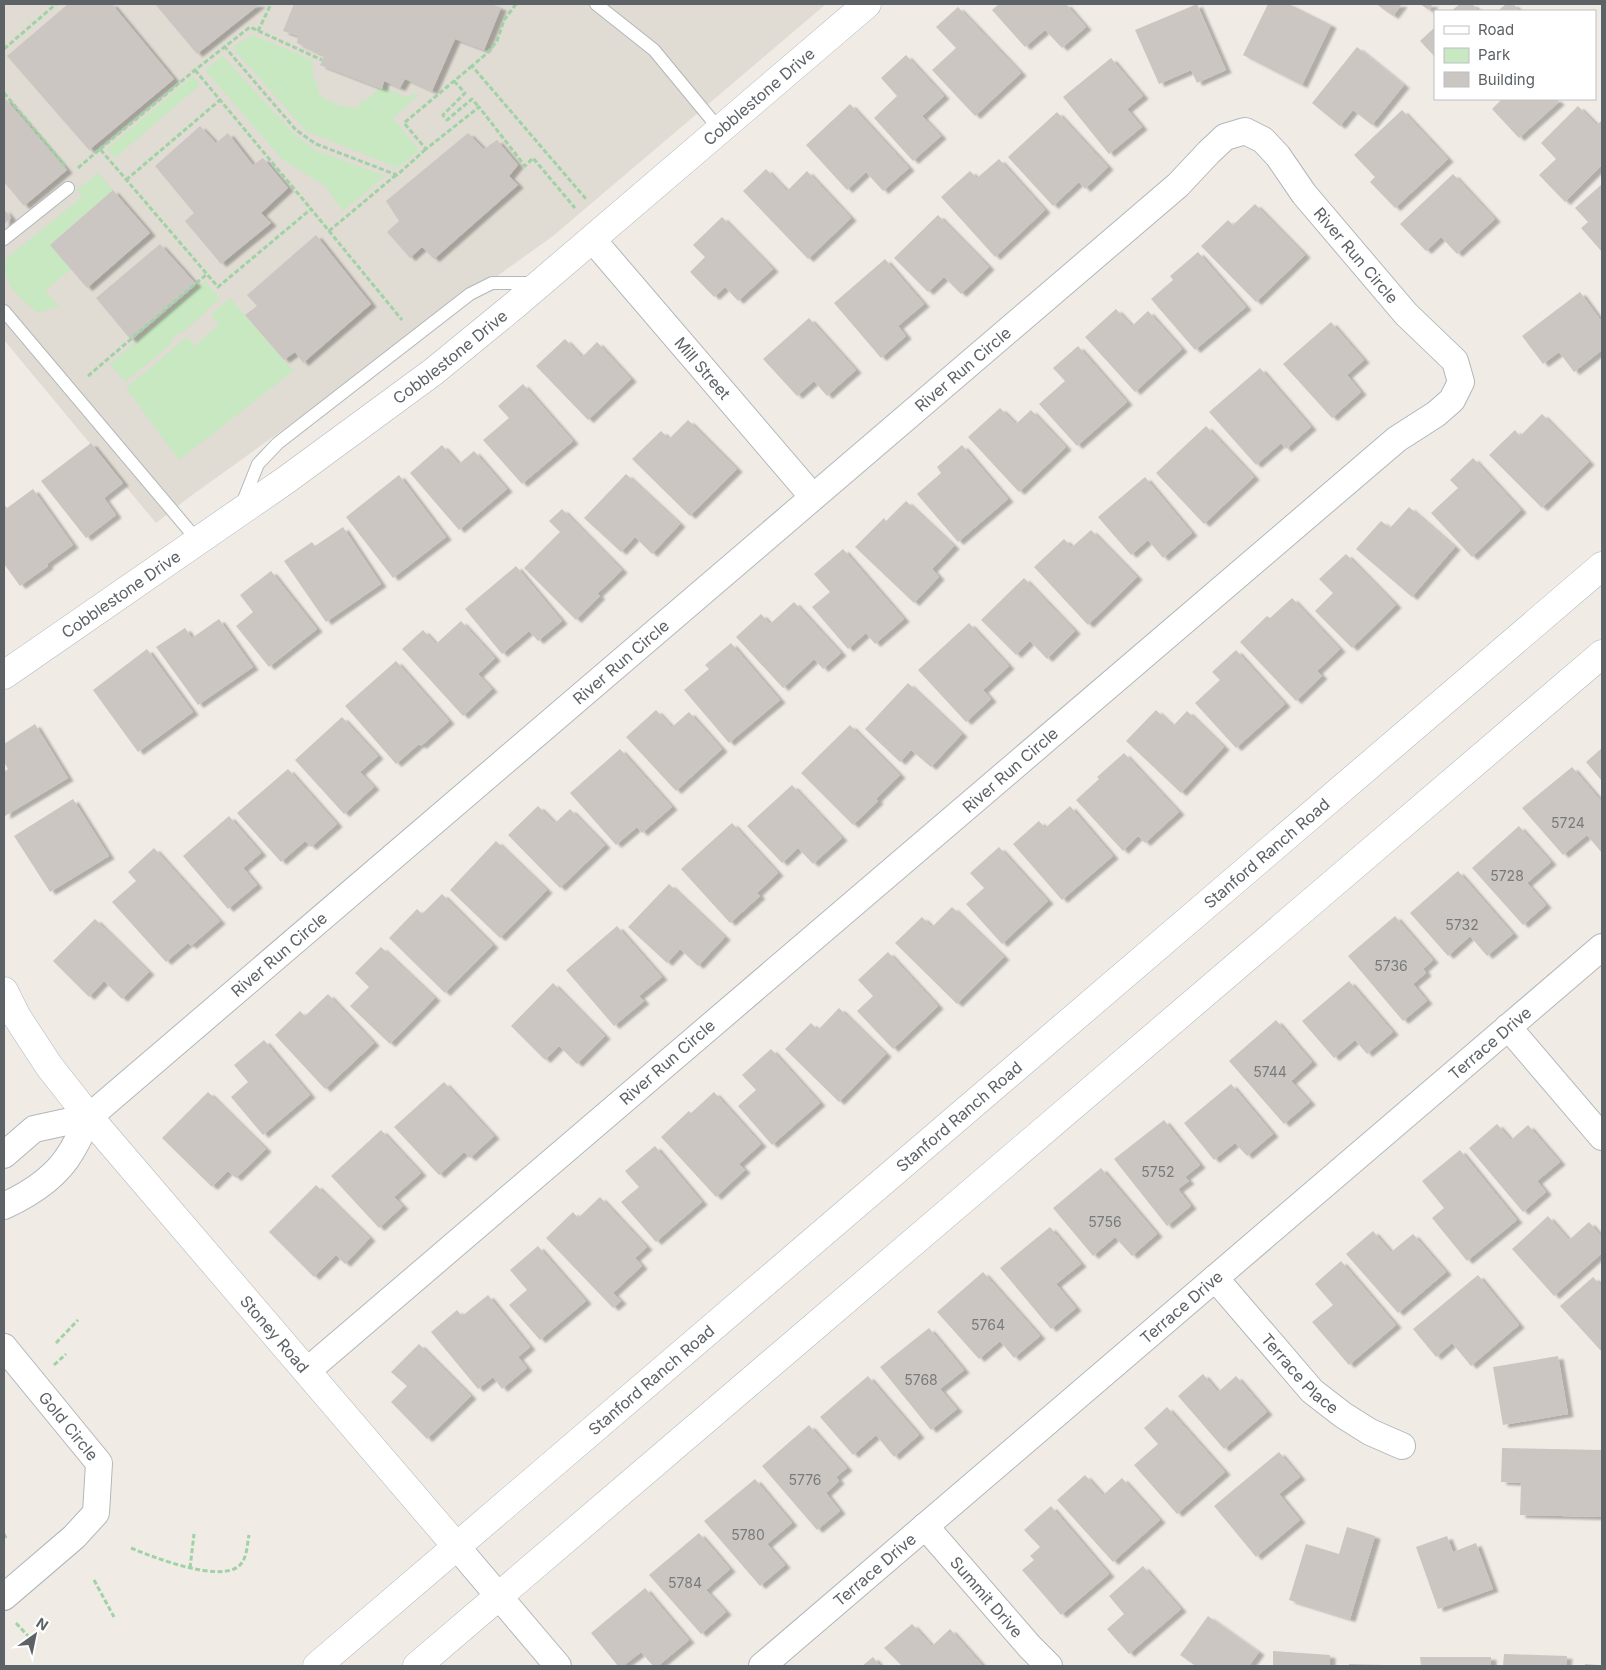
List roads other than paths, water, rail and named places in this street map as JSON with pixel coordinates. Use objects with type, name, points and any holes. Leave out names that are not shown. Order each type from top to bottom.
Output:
[{"type":"main road","name":"Cobblestone Drive","points":[[4,675],[238,514],[358,429],[418,383],[592,239],[867,4]]},
{"type":"main road","name":"Stanford Ranch Road","points":[[316,1666],[1602,566]]},
{"type":"main road","points":[[417,1666],[1602,654]]},
{"type":"main road","name":"Stoney Road","points":[[4,991],[17,1017],[49,1066],[89,1117],[456,1547]]},
{"type":"street","name":"River Run Circle","points":[[89,1117],[1178,185],[1226,137],[1245,131],[1263,140],[1278,156],[1304,194],[1406,314],[1455,361],[1461,382],[1452,400],[1436,414],[1397,439],[307,1371]]},
{"type":"street","name":"Mill Street","points":[[592,239],[813,497]]},
{"type":"street","name":"Terrace Drive","points":[[762,1666],[1602,947]]},
{"type":"street","points":[[1508,1027],[1602,1137]]},
{"type":"street","points":[[4,1155],[34,1129],[89,1117]]},
{"type":"street","points":[[4,1206],[24,1197],[50,1179],[70,1154],[89,1117]]},
{"type":"street","name":"Terrace Place","points":[[1215,1278],[1312,1391],[1343,1415],[1370,1432],[1402,1446]]},
{"type":"street","name":"Gold Circle","points":[[4,1347],[100,1463],[96,1512],[74,1537],[4,1597]]},
{"type":"street","name":"Summit Drive","points":[[924,1526],[1030,1647],[1049,1666]]},
{"type":"street","name":"Stoney Road","points":[[456,1547],[558,1666]]},
{"type":"lane","points":[[596,4],[654,50],[720,130]]},
{"type":"lane","points":[[4,240],[68,188]]},
{"type":"lane","points":[[238,514],[258,464],[278,443],[470,294],[492,283],[539,283]]},
{"type":"lane","points":[[4,311],[198,541]]}]
